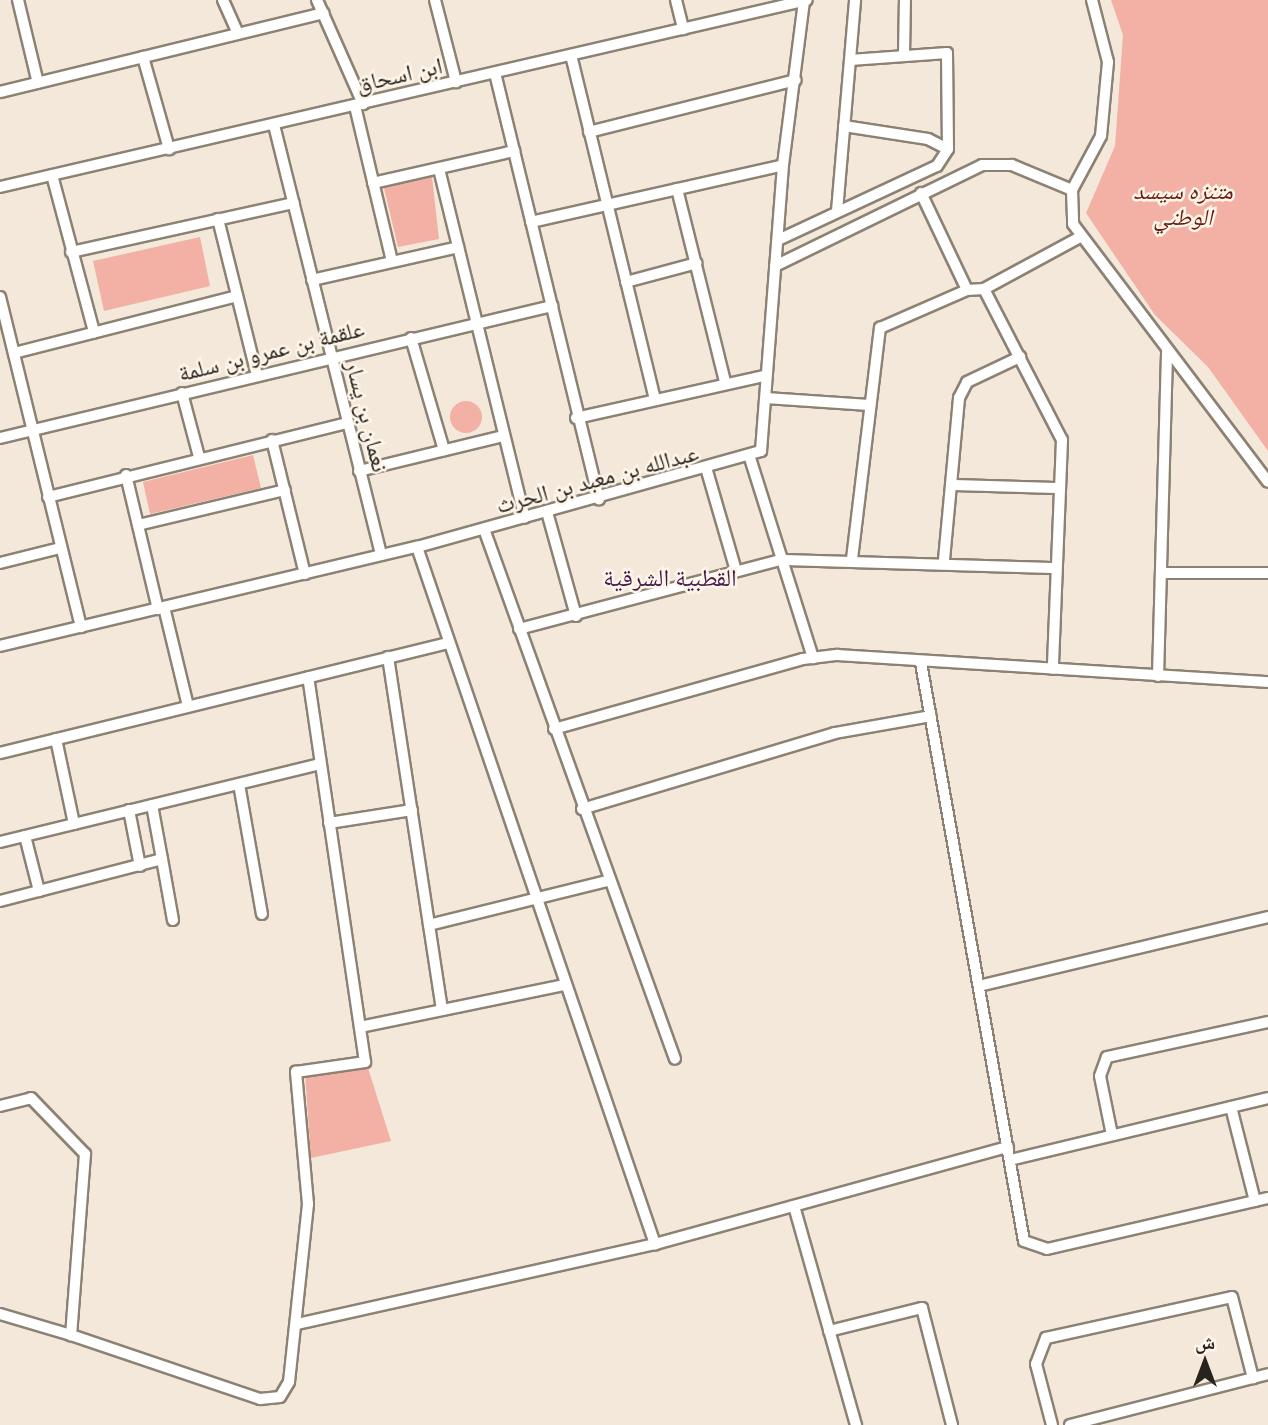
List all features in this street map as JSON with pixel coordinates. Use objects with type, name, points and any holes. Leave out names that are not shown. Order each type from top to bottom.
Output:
[{"type":"street","points":[[18,0],[38,83]]},
{"type":"street","points":[[223,0],[238,34]]},
{"type":"street","points":[[317,0],[359,105],[373,183],[392,261]]},
{"type":"street","points":[[435,0],[456,82]]},
{"type":"street","points":[[676,0],[683,29]]},
{"type":"street","points":[[806,0],[783,165],[764,376],[761,451],[750,458],[813,658]]},
{"type":"street","name":"ابن اسحاق","points":[[0,187],[683,29],[766,5],[806,0]]},
{"type":"street","points":[[837,211],[855,0]]},
{"type":"street","points":[[904,55],[905,0]]},
{"type":"street","points":[[1092,0],[1108,62],[1101,136],[1072,190],[1068,207],[1080,237],[1167,352],[1227,421],[1268,481]]},
{"type":"street","points":[[0,92],[323,13]]},
{"type":"street","points":[[571,55],[655,399]]},
{"type":"street","points":[[778,240],[937,166],[948,149],[948,55],[904,55],[850,60]]},
{"type":"street","points":[[142,57],[169,149]]},
{"type":"street","points":[[495,73],[552,306],[576,418],[599,499]]},
{"type":"street","points":[[589,132],[796,80]]},
{"type":"street","name":"نعمان بن يسار","points":[[274,125],[332,355],[346,423],[382,555]]},
{"type":"street","points":[[844,125],[928,139],[948,149]]},
{"type":"street","points":[[373,183],[514,151]]},
{"type":"street","points":[[531,222],[608,207],[783,165]]},
{"type":"street","points":[[775,266],[982,165],[998,165],[1072,190]]},
{"type":"street","points":[[439,169],[525,518]]},
{"type":"street","points":[[52,175],[94,332]]},
{"type":"street","points":[[677,189],[725,382]]},
{"type":"street","points":[[921,193],[967,290]]},
{"type":"street","points":[[71,252],[293,203]]},
{"type":"street","points":[[218,219],[257,374]]},
{"type":"street","points":[[852,559],[880,328],[967,290],[984,289],[1080,237]]},
{"type":"street","points":[[312,280],[458,247]]},
{"type":"street","points":[[626,282],[697,264]]},
{"type":"street","points":[[984,289],[1059,427],[1053,669]]},
{"type":"street","points":[[14,353],[237,296]]},
{"type":"street","points":[[0,297],[81,627]]},
{"type":"street","name":"علقمة بن عمرو بن سلمة","points":[[0,438],[332,355],[552,306]]},
{"type":"street","points":[[411,338],[444,450]]},
{"type":"street","points":[[1158,676],[1167,352]]},
{"type":"street","points":[[944,560],[962,388],[1020,357]]},
{"type":"street","points":[[576,418],[725,382],[764,376]]},
{"type":"street","points":[[181,393],[200,457]]},
{"type":"street","points":[[765,398],[869,405]]},
{"type":"street","points":[[48,497],[125,475],[346,423]]},
{"type":"street","points":[[359,471],[504,436]]},
{"type":"street","points":[[272,440],[305,574]]},
{"type":"street","name":"عبدالله بن معبد بن الحرث","points":[[0,646],[416,547],[750,458]]},
{"type":"street","points":[[707,471],[736,570]]},
{"type":"street","points":[[125,475],[188,706]]},
{"type":"street","points":[[951,485],[1059,488]]},
{"type":"street","points":[[138,525],[285,490]]},
{"type":"street","points":[[547,512],[576,615]]},
{"type":"street","points":[[484,529],[607,881],[675,1059]]},
{"type":"street","points":[[416,547],[655,1244]]},
{"type":"street","points":[[0,563],[60,548]]},
{"type":"street","points":[[519,629],[781,560],[944,560],[1055,568]]},
{"type":"street","points":[[1161,573],[1268,573]]},
{"type":"street","points":[[0,753],[447,643]]},
{"type":"street","points":[[388,657],[442,1010]]},
{"type":"street","points":[[554,730],[813,658],[1268,682]]},
{"type":"street","points":[[921,663],[983,985],[1019,1230],[1034,1247],[1268,1198]]},
{"type":"street","points":[[0,1314],[261,1399],[280,1397],[289,1382],[308,1204],[296,1072],[365,1062],[307,677]]},
{"type":"street","points":[[582,809],[835,733],[930,716]]},
{"type":"street","points":[[56,739],[74,824]]},
{"type":"street","points":[[0,842],[320,764]]},
{"type":"street","points":[[239,783],[262,914]]},
{"type":"street","points":[[152,805],[173,920]]},
{"type":"street","points":[[129,810],[140,866]]},
{"type":"street","points":[[329,823],[412,810]]},
{"type":"street","points":[[25,836],[39,891]]},
{"type":"street","points":[[0,901],[162,859]]},
{"type":"street","points":[[429,925],[537,903],[607,881]]},
{"type":"street","points":[[983,985],[1268,917]]},
{"type":"street","points":[[360,1027],[565,985]]},
{"type":"street","points":[[1112,1135],[1100,1076],[1107,1056],[1268,1021]]},
{"type":"street","points":[[0,1106],[31,1098],[85,1154],[71,1335]]},
{"type":"street","points":[[1010,1160],[1268,1098]]},
{"type":"street","points":[[1231,1107],[1255,1201]]},
{"type":"street","points":[[297,1324],[655,1244],[1008,1147]]},
{"type":"street","points":[[794,1206],[856,1425]]},
{"type":"street","points":[[1052,1425],[1036,1364],[1046,1338],[1232,1297],[1253,1378]]},
{"type":"street","points":[[829,1331],[922,1308],[952,1425]]},
{"type":"street","points":[[1070,1425],[1268,1374]]},
{"type":"green space","name":"متنزه سيسد الوطني","points":[[1111,0],[1268,0],[1268,451],[1208,367],[1155,315],[1086,213],[1115,146],[1123,35]]},
{"type":"green space","points":[[432,177],[439,239],[398,247],[384,188]]},
{"type":"green space","points":[[200,237],[210,286],[104,311],[93,261]]},
{"type":"green space","points":[[466,401],[478,405],[482,417],[478,429],[466,433],[454,429],[450,417],[454,405]]},
{"type":"green space","points":[[253,455],[261,488],[150,514],[143,482]]},
{"type":"green space","points":[[368,1068],[391,1141],[311,1158],[305,1074]]},
{"type":"district","name":"القطبية الشرقية","points":[[670,577]]}]
